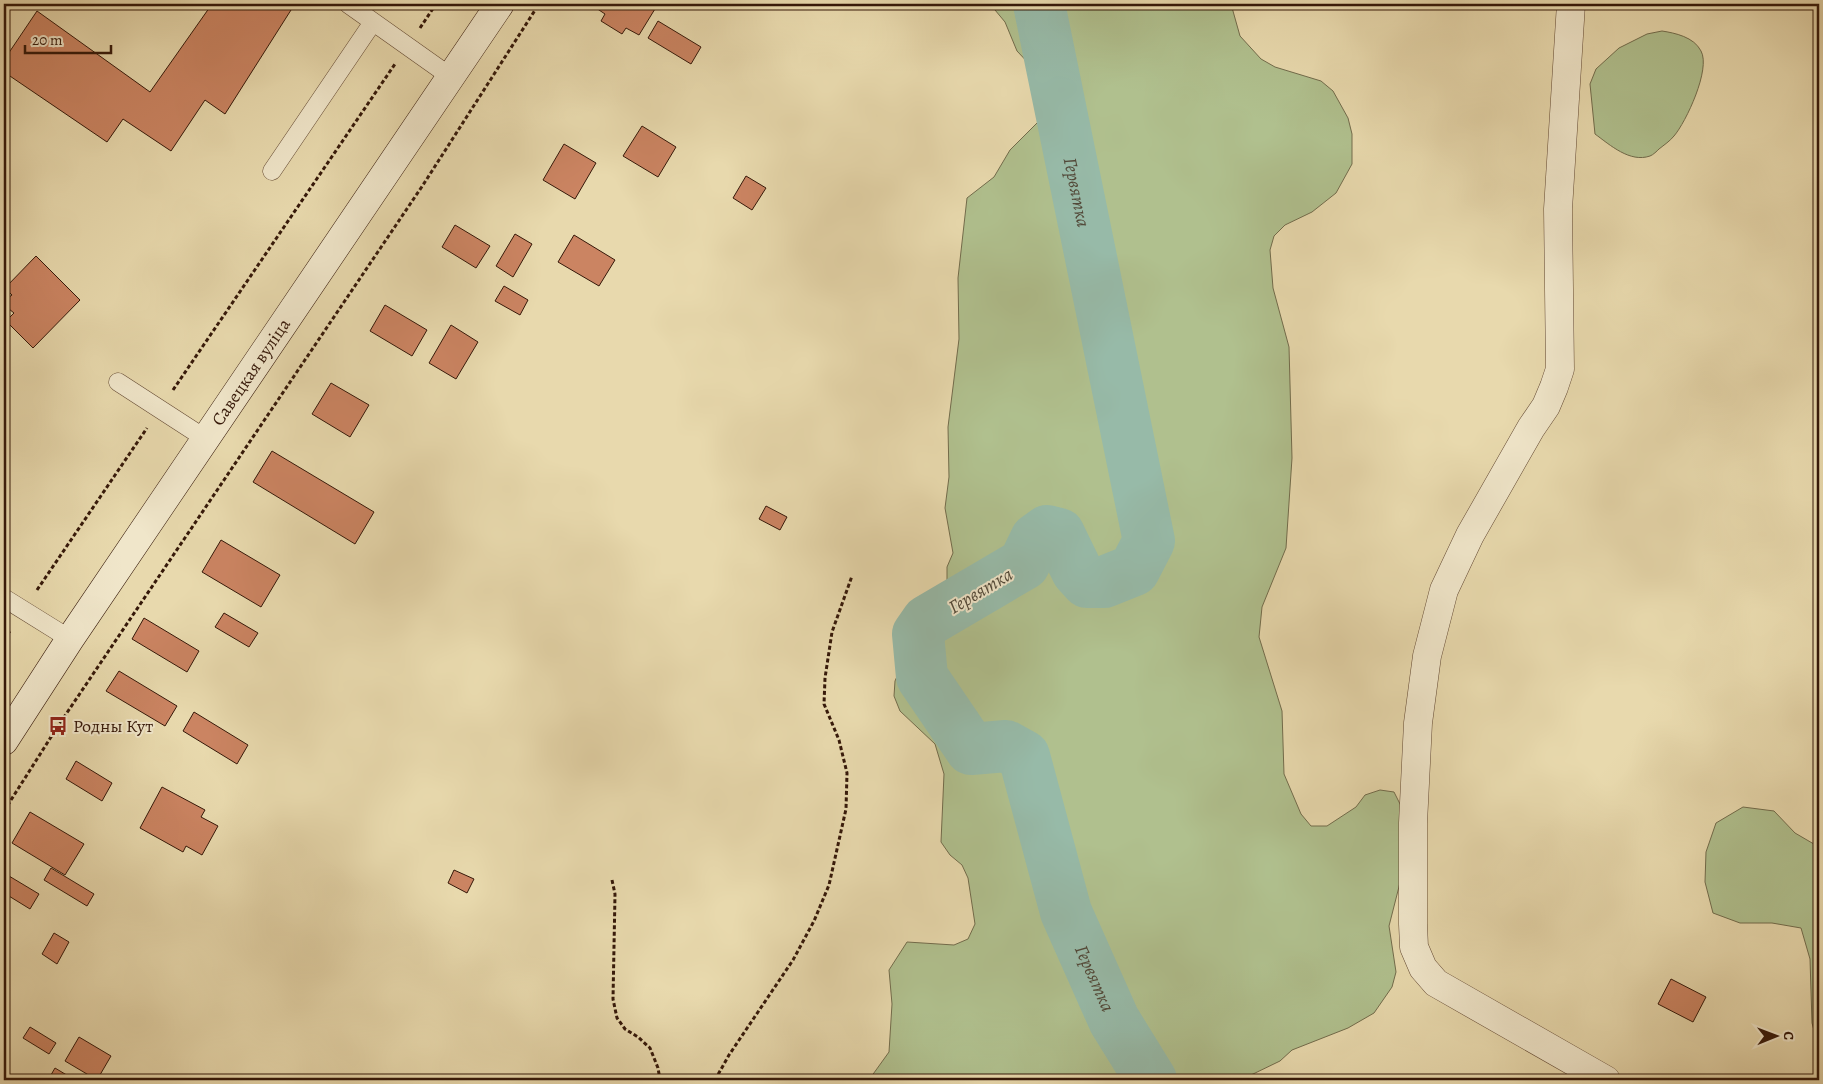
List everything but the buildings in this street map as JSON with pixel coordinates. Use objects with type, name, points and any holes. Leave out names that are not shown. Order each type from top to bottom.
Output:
[{"type":"street","name":"Савецкая вуліца","points":[[4,741],[70,639],[500,4]]},
{"type":"street","points":[[1571,4],[1558,209],[1560,368],[1546,406],[1531,428],[1475,527],[1444,590],[1427,656],[1418,723],[1413,823],[1412,924],[1414,947],[1423,968],[1436,983],[1606,1080]]},
{"type":"lane","points":[[348,4],[406,47],[451,77]]},
{"type":"lane","points":[[272,171],[373,22]]},
{"type":"lane","points":[[118,382],[206,439]]},
{"type":"lane","points":[[4,598],[70,639]]},
{"type":"path","points":[[4,640],[436,4]]},
{"type":"path","points":[[4,811],[58,726],[423,185],[539,4]]},
{"type":"path","points":[[716,1080],[738,1041],[794,960],[814,921],[829,885],[846,809],[847,773],[839,740],[824,704],[825,678],[832,632],[852,576]]},
{"type":"path","points":[[612,880],[615,894],[613,999],[617,1018],[624,1029],[638,1037],[650,1048],[658,1068],[660,1080]]},
{"type":"green space","points":[[990,4],[1231,4],[1240,36],[1261,59],[1275,67],[1321,81],[1333,91],[1348,118],[1352,134],[1352,164],[1336,193],[1312,212],[1285,225],[1274,236],[1270,250],[1273,288],[1289,347],[1292,458],[1286,548],[1262,607],[1259,637],[1282,711],[1284,774],[1301,814],[1311,826],[1327,826],[1356,807],[1365,795],[1380,790],[1394,792],[1401,806],[1404,867],[1389,926],[1396,972],[1392,987],[1374,1013],[1348,1028],[1292,1050],[1280,1061],[1251,1075],[1248,1080],[866,1080],[871,1077],[889,1052],[892,1004],[889,970],[907,942],[954,945],[968,939],[975,924],[968,878],[962,865],[950,855],[941,842],[944,774],[935,744],[900,711],[894,696],[895,681],[902,665],[920,639],[944,616],[947,600],[947,567],[953,553],[945,508],[949,477],[948,427],[959,339],[958,278],[967,198],[994,177],[1010,150],[1046,114],[1051,100],[1049,85],[1017,51],[1005,22]]},
{"type":"green space","points":[[1662,31],[1694,42],[1701,51],[1703,70],[1696,95],[1685,119],[1674,136],[1651,155],[1643,158],[1635,157],[1621,152],[1595,134],[1590,84],[1596,69],[1619,48],[1647,34]]},
{"type":"green space","points":[[1743,807],[1774,811],[1795,833],[1819,847],[1819,1049],[1812,1023],[1810,959],[1801,928],[1772,923],[1740,923],[1713,913],[1705,882],[1706,852],[1716,823]]},
{"type":"waterway","name":"Гервятка","points":[[1039,4],[1149,541],[1134,570],[1104,582],[1087,582],[1077,571],[1059,534],[1047,531],[1036,539],[1024,564],[927,621],[918,634],[922,677],[971,749],[1006,746],[1024,756],[1066,912],[1114,1020],[1151,1080]]},
{"type":"place","name":"Родны Кут","points":[[58,726]]}]
